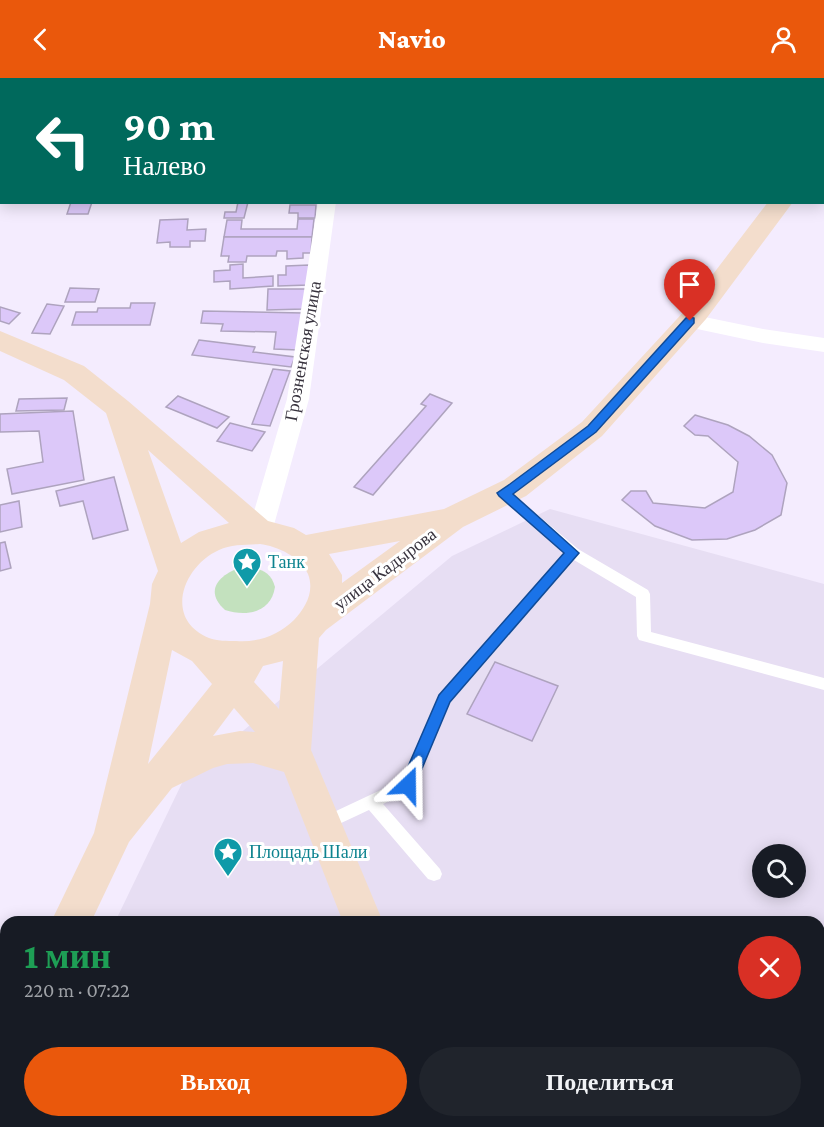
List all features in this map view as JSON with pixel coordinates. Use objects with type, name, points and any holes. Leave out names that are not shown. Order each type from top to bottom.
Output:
[{"type":"main road","name":"улица Кадырова","points":[[310,628],[452,519],[515,488],[592,429],[690,321],[779,204]]},
{"type":"main road","points":[[0,340],[74,373],[118,408],[260,531]]},
{"type":"main road","points":[[118,408],[174,570]]},
{"type":"main road","name":"улица Кадырова","points":[[305,547],[452,519]]},
{"type":"main road","points":[[114,835],[165,607],[166,588],[174,570],[190,553],[210,540],[235,533],[260,531],[285,537],[305,547],[319,562],[326,580],[326,600],[310,628],[295,756]]},
{"type":"main road","points":[[165,607],[171,625],[184,640],[204,651],[229,657],[255,656],[280,649],[310,628]]},
{"type":"main road","points":[[204,651],[295,756],[361,916]]},
{"type":"main road","points":[[74,916],[114,835],[255,656]]},
{"type":"main road","points":[[158,780],[189,759],[226,748],[263,749],[295,756]]},
{"type":"street","name":"Грозненская улица","points":[[260,531],[298,399],[327,204]]},
{"type":"street","points":[[690,321],[763,336],[824,345]]},
{"type":"lane","points":[[504,493],[573,553],[643,594],[645,636],[824,684]]},
{"type":"lane","points":[[324,824],[408,785],[444,699],[573,553]]},
{"type":"lane","points":[[372,802],[434,874]]},
{"type":"shaded area","points":[[550,509],[824,584],[824,916],[118,916],[183,781],[452,556]]},
{"type":"green space","points":[[242,567],[263,571],[270,577],[275,587],[273,596],[263,608],[249,613],[225,610],[215,596],[215,589],[221,578]]},
{"type":"building","points":[[70,204],[91,204],[88,214],[67,214]]},
{"type":"building","points":[[238,204],[248,204],[244,218],[224,218],[225,212],[236,212]]},
{"type":"building","points":[[290,205],[316,205],[315,218],[298,218],[298,213],[289,213]]},
{"type":"building","points":[[188,219],[187,230],[206,229],[205,241],[190,241],[190,247],[170,247],[170,242],[157,243],[160,220]]},
{"type":"building","points":[[298,219],[314,219],[312,237],[224,237],[227,220],[242,220],[241,229],[297,229]]},
{"type":"building","points":[[224,237],[312,237],[311,253],[303,253],[303,258],[287,259],[287,251],[277,251],[276,256],[247,256],[246,262],[228,262],[229,256],[221,256]]},
{"type":"building","points":[[243,264],[243,278],[273,276],[273,286],[230,289],[230,281],[214,282],[214,271],[230,270],[230,265]]},
{"type":"building","points":[[309,265],[309,285],[278,286],[278,275],[286,275],[286,266]]},
{"type":"building","points":[[70,288],[99,289],[95,302],[65,302]]},
{"type":"building","points":[[268,289],[305,289],[304,309],[267,310]]},
{"type":"building","points":[[131,303],[155,303],[150,325],[72,325],[76,312],[97,312],[98,308],[130,308]]},
{"type":"building","points":[[47,304],[64,306],[50,334],[32,333]]},
{"type":"building","points":[[0,307],[20,313],[9,324],[0,321]]},
{"type":"building","points":[[203,311],[303,313],[298,350],[274,349],[276,332],[221,331],[223,324],[201,323]]},
{"type":"building","points":[[199,340],[255,347],[253,352],[295,357],[291,367],[192,355]]},
{"type":"building","points":[[273,369],[290,371],[270,426],[252,424]]},
{"type":"building","points":[[430,394],[452,403],[373,495],[354,487],[426,406],[421,404]]},
{"type":"building","points":[[178,396],[229,417],[217,428],[166,407]]},
{"type":"building","points":[[67,398],[64,410],[16,411],[19,399]]},
{"type":"building","points":[[73,411],[84,480],[12,494],[7,469],[43,462],[39,431],[0,432],[0,414]]},
{"type":"building","points":[[695,415],[728,425],[749,436],[772,455],[787,483],[781,515],[755,530],[727,539],[692,540],[655,526],[622,500],[631,491],[646,491],[653,503],[705,508],[733,492],[738,462],[708,436],[695,435],[684,426]]},
{"type":"building","points":[[230,423],[265,432],[252,451],[217,441]]},
{"type":"building","points":[[114,477],[128,530],[93,539],[83,501],[60,506],[56,491]]},
{"type":"building","points":[[19,501],[22,527],[0,532],[0,505]]},
{"type":"building","points":[[5,542],[11,568],[0,571],[0,543]]},
{"type":"building","points":[[495,662],[558,686],[532,741],[467,714]]},
{"type":"place","name":"Танк","points":[[247,588]]},
{"type":"place","name":"Площадь Шали","points":[[228,878]]},
{"type":"route","points":[[408,785],[444,699],[573,553],[504,493],[515,488],[592,429],[690,321]]}]
